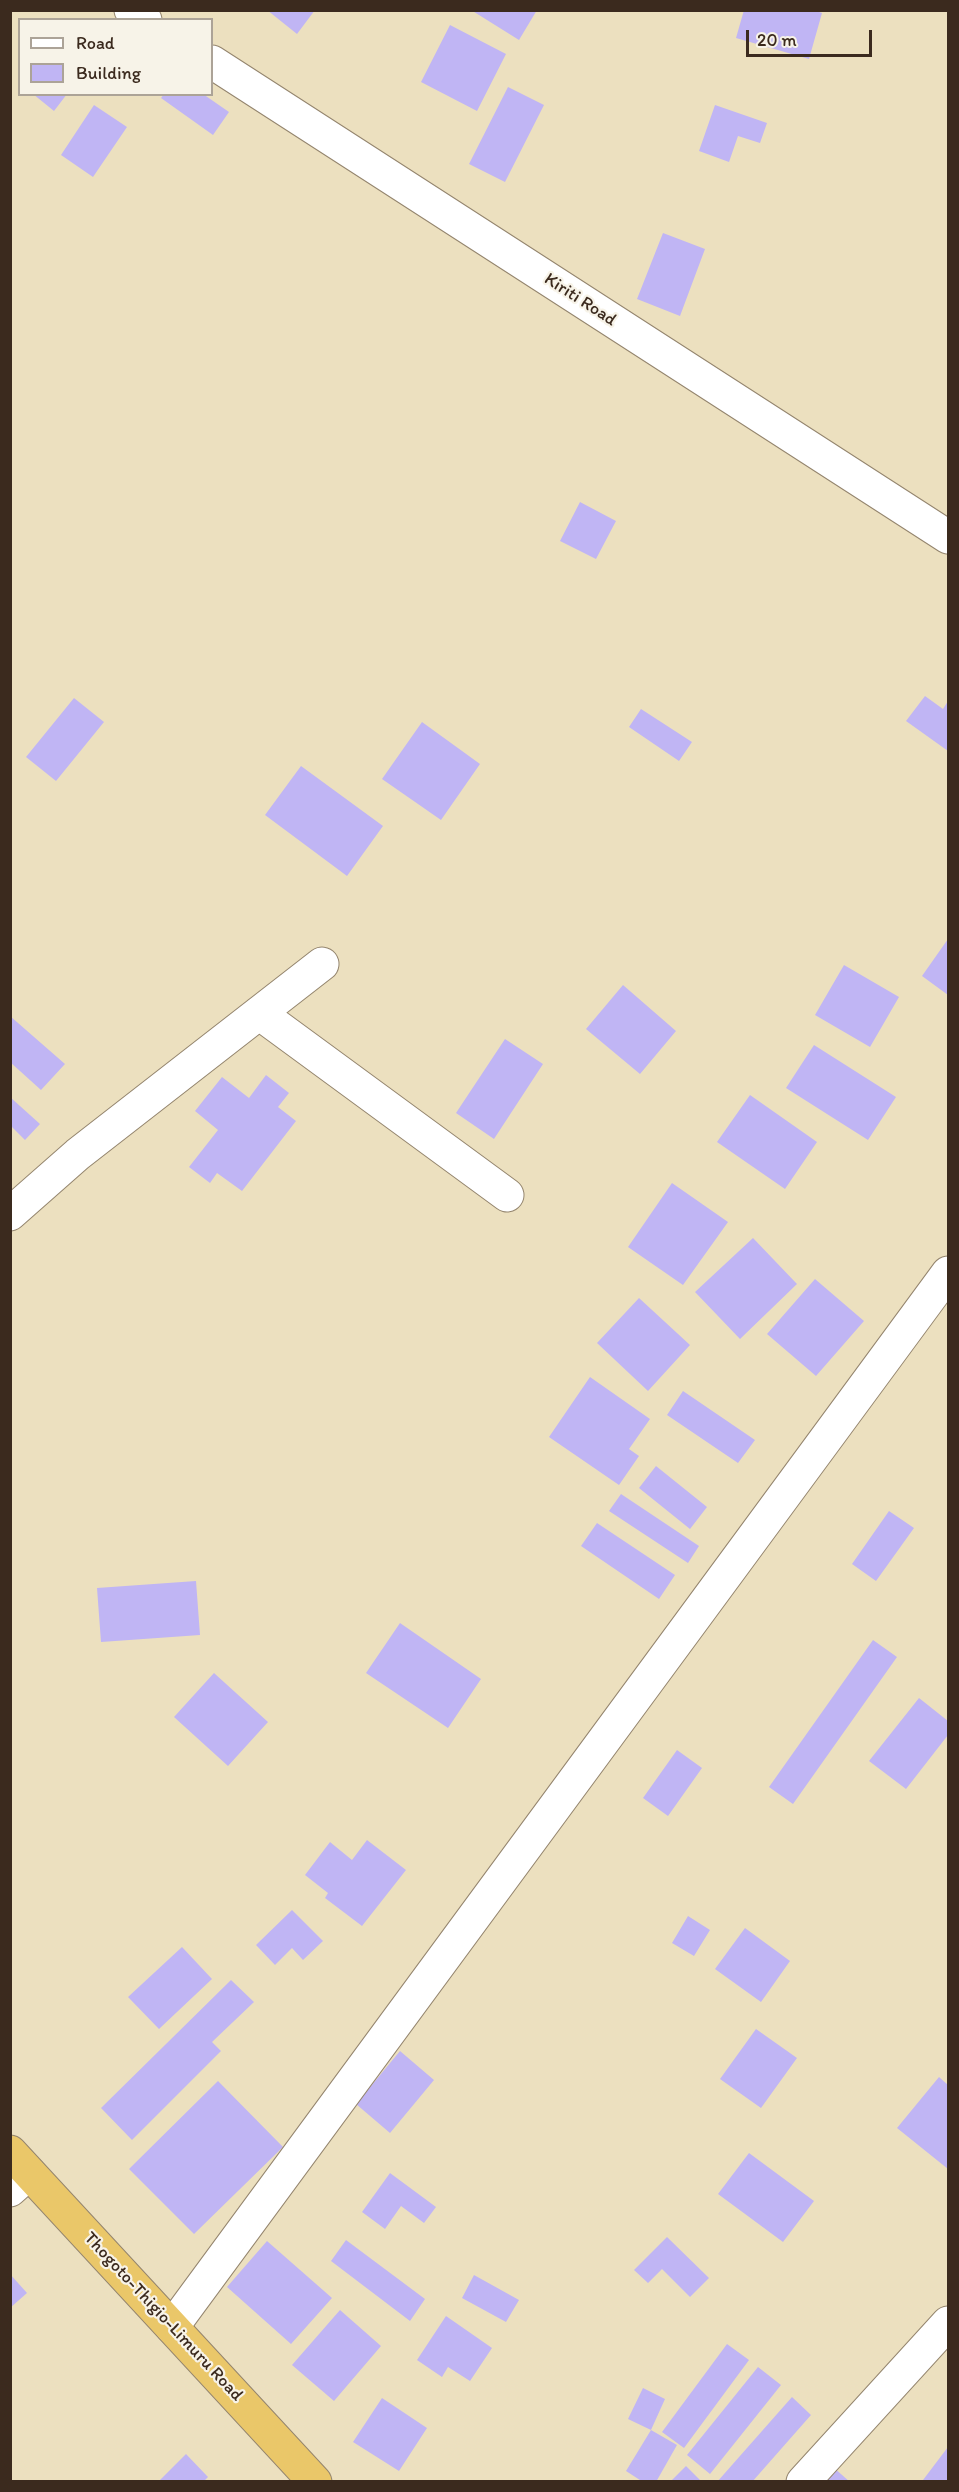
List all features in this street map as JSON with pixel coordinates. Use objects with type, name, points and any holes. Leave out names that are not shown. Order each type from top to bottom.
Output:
[{"type":"highway","name":"Thogoto-Thigio-Limuru Road","points":[[17,2172],[172,2327],[315,2481]]},
{"type":"street","name":"Kiriti Road","points":[[213,63],[948,537]]},
{"type":"street","points":[[10,1214],[78,1154],[322,963]]},
{"type":"street","points":[[259,1013],[507,1195]]},
{"type":"street","points":[[172,2327],[948,1273]]},
{"type":"street","points":[[803,2481],[948,2323]]},
{"type":"building","points":[[267,10],[315,10],[297,34]]},
{"type":"building","points":[[471,10],[537,10],[519,40]]},
{"type":"building","points":[[744,10],[813,10],[822,13],[809,59],[736,38]]},
{"type":"building","points":[[450,25],[506,54],[477,111],[421,82]]},
{"type":"building","points":[[508,87],[544,105],[505,182],[469,164]]},
{"type":"building","points":[[35,96],[65,96],[54,111]]},
{"type":"building","points":[[162,96],[206,96],[229,112],[213,135],[161,98]]},
{"type":"building","points":[[94,105],[127,127],[93,177],[61,155]]},
{"type":"building","points":[[715,105],[767,123],[760,143],[738,136],[729,162],[699,151]]},
{"type":"building","points":[[663,233],[705,249],[680,316],[637,299]]},
{"type":"building","points":[[580,502],[616,521],[596,559],[560,541]]},
{"type":"building","points":[[925,696],[943,709],[948,701],[948,751],[906,721]]},
{"type":"building","points":[[74,698],[104,722],[56,781],[26,757]]},
{"type":"building","points":[[641,709],[692,742],[679,761],[629,727]]},
{"type":"building","points":[[422,722],[480,764],[441,820],[382,779]]},
{"type":"building","points":[[301,766],[383,826],[347,876],[265,815]]},
{"type":"building","points":[[948,939],[948,995],[922,976]]},
{"type":"building","points":[[844,965],[899,997],[870,1047],[815,1015]]},
{"type":"building","points":[[623,985],[676,1031],[640,1074],[586,1029]]},
{"type":"building","points":[[10,1016],[65,1064],[41,1090],[10,1062]]},
{"type":"building","points":[[505,1039],[543,1064],[494,1139],[456,1113]]},
{"type":"building","points":[[814,1045],[896,1097],[868,1140],[786,1088]]},
{"type":"building","points":[[266,1075],[289,1093],[278,1107],[296,1121],[242,1191],[217,1173],[210,1183],[189,1167],[218,1130],[195,1111],[222,1077],[249,1098]]},
{"type":"building","points":[[750,1095],[817,1142],[785,1189],[717,1142]]},
{"type":"building","points":[[10,1097],[40,1124],[25,1140],[12,1127],[10,1129]]},
{"type":"building","points":[[672,1183],[728,1222],[683,1285],[628,1247]]},
{"type":"building","points":[[753,1238],[797,1284],[740,1339],[695,1292]]},
{"type":"building","points":[[815,1279],[864,1321],[816,1376],[767,1334]]},
{"type":"building","points":[[639,1298],[690,1345],[648,1391],[597,1343]]},
{"type":"building","points":[[590,1377],[650,1419],[629,1449],[639,1456],[619,1485],[549,1437]]},
{"type":"building","points":[[683,1391],[755,1440],[738,1463],[667,1415]]},
{"type":"building","points":[[656,1466],[707,1507],[690,1529],[639,1488]]},
{"type":"building","points":[[621,1494],[699,1546],[688,1563],[609,1511]]},
{"type":"building","points":[[889,1511],[914,1528],[876,1581],[852,1564]]},
{"type":"building","points":[[597,1523],[675,1575],[659,1599],[581,1546]]},
{"type":"building","points":[[196,1581],[200,1635],[101,1642],[97,1588]]},
{"type":"building","points":[[400,1623],[481,1679],[448,1728],[366,1673]]},
{"type":"building","points":[[873,1640],[897,1657],[793,1804],[769,1787]]},
{"type":"building","points":[[214,1673],[268,1722],[228,1766],[174,1717]]},
{"type":"building","points":[[919,1698],[948,1721],[948,1735],[906,1789],[869,1761]]},
{"type":"building","points":[[677,1750],[702,1768],[668,1816],[643,1798]]},
{"type":"building","points":[[367,1840],[406,1870],[362,1926],[325,1898],[328,1893],[305,1875],[330,1842],[352,1860]]},
{"type":"building","points":[[292,1910],[323,1941],[303,1960],[292,1948],[275,1965],[256,1945]]},
{"type":"building","points":[[688,1916],[710,1930],[694,1956],[672,1943]]},
{"type":"building","points":[[745,1928],[790,1961],[761,2002],[715,1969]]},
{"type":"building","points":[[182,1947],[212,1979],[159,2029],[128,1997]]},
{"type":"building","points":[[231,1980],[254,2002],[212,2042],[221,2051],[132,2140],[101,2108]]},
{"type":"building","points":[[756,2029],[797,2058],[761,2108],[720,2079]]},
{"type":"building","points":[[400,2051],[434,2080],[390,2133],[356,2104]]},
{"type":"building","points":[[939,2077],[948,2085],[948,2169],[897,2128]]},
{"type":"building","points":[[218,2081],[283,2147],[194,2234],[129,2169]]},
{"type":"building","points":[[749,2153],[814,2201],[783,2242],[718,2194]]},
{"type":"building","points":[[390,2173],[436,2207],[424,2223],[401,2206],[385,2229],[362,2212]]},
{"type":"building","points":[[667,2237],[709,2278],[690,2297],[662,2269],[648,2283],[634,2270]]},
{"type":"building","points":[[346,2240],[425,2299],[410,2321],[331,2261]]},
{"type":"building","points":[[267,2241],[332,2298],[291,2344],[227,2287]]},
{"type":"building","points":[[10,2274],[27,2293],[10,2308]]},
{"type":"building","points":[[474,2275],[519,2300],[506,2322],[462,2298]]},
{"type":"building","points":[[340,2310],[381,2346],[334,2401],[292,2365]]},
{"type":"building","points":[[446,2316],[492,2348],[470,2381],[448,2367],[442,2377],[417,2360]]},
{"type":"building","points":[[727,2344],[749,2360],[684,2448],[662,2432]]},
{"type":"building","points":[[758,2367],[781,2385],[710,2474],[687,2455]]},
{"type":"building","points":[[643,2388],[665,2399],[651,2430],[628,2419]]},
{"type":"building","points":[[792,2397],[811,2415],[752,2482],[717,2482]]},
{"type":"building","points":[[382,2398],[427,2428],[399,2471],[353,2442]]},
{"type":"building","points":[[651,2430],[677,2445],[656,2482],[643,2482],[626,2471]]},
{"type":"building","points":[[948,2447],[948,2482],[925,2482],[923,2480]]},
{"type":"building","points":[[186,2454],[208,2477],[203,2482],[158,2482]]},
{"type":"building","points":[[686,2466],[702,2482],[670,2482]]},
{"type":"building","points":[[833,2467],[850,2482],[819,2482]]}]
